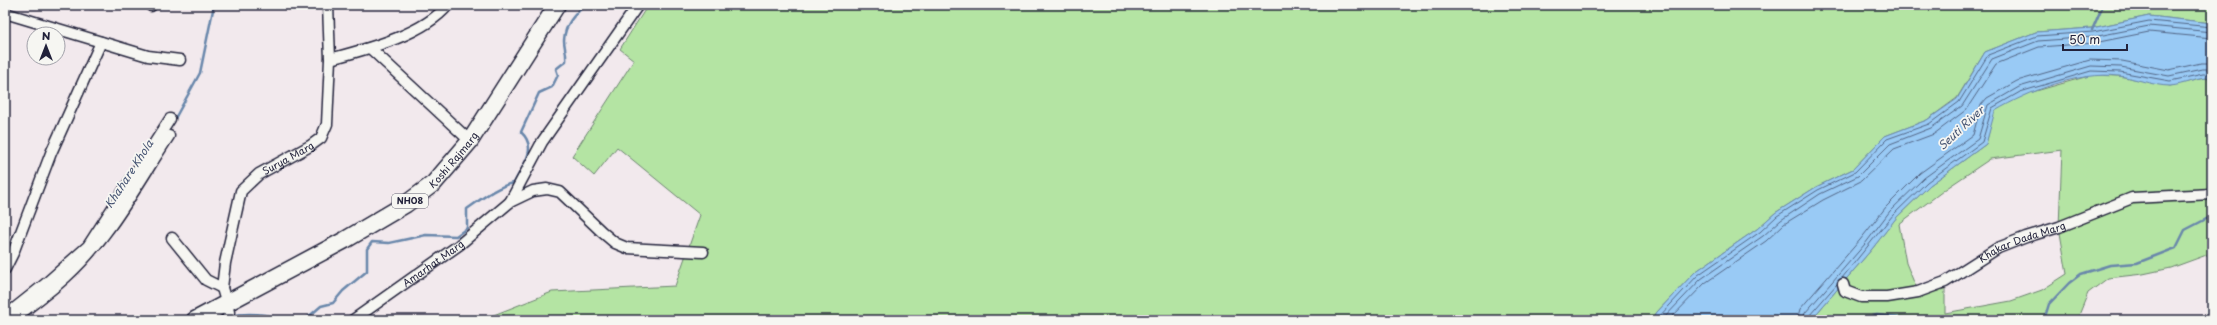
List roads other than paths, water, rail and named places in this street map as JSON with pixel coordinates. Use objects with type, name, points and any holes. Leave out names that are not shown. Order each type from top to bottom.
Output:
[{"type":"main road","name":"Koshi Rajmarg","points":[[195,320],[227,312],[417,196],[444,173],[470,141],[557,5]]},
{"type":"street","name":"Surya Marg","points":[[227,312],[222,288],[225,263],[241,191],[259,174],[310,146],[325,132],[327,124],[330,59],[328,5]]},
{"type":"street","points":[[330,59],[370,48],[429,22],[448,5]]},
{"type":"street","points":[[510,202],[542,142],[638,5]]},
{"type":"street","points":[[5,13],[148,56],[180,60]]},
{"type":"street","points":[[5,269],[13,253],[51,153],[101,42]]},
{"type":"street","points":[[370,48],[470,141]]},
{"type":"street","points":[[12,320],[67,276],[170,119]]},
{"type":"street","points":[[5,316],[76,261],[111,224],[169,136]]},
{"type":"street","points":[[510,202],[533,191],[548,189],[565,197],[615,243],[628,248],[703,252]]},
{"type":"street","name":"Khakar Dada Marg","points":[[1843,284],[1845,291],[1861,297],[1887,297],[1918,292],[1946,282],[1998,248],[2026,237],[2059,227],[2132,198],[2212,194]]},
{"type":"street","name":"Amarhat Marg","points":[[353,320],[459,245],[510,202]]},
{"type":"street","points":[[172,238],[206,280],[222,288]]},
{"type":"water","name":"Seuti River","points":[[2149,16],[2212,23],[2212,78],[2170,86],[2158,85],[2119,76],[2104,75],[2088,77],[2055,84],[2023,96],[1995,111],[1986,144],[1930,185],[1897,217],[1872,249],[1811,320],[1652,320],[1657,312],[1695,272],[1757,229],[1775,213],[1816,187],[1853,169],[1885,136],[1927,120],[1957,99],[1985,52],[2036,32],[2092,28]]},
{"type":"waterway","name":"Khahare Khola","points":[[173,122],[200,73],[214,5]]},
{"type":"waterway","points":[[305,320],[321,306],[333,303],[343,291],[367,271],[367,249],[372,242],[389,243],[426,235],[456,236],[467,228],[467,209],[496,190],[508,184],[514,183],[529,151],[529,145],[521,132],[539,93],[552,87],[558,75],[556,69],[566,61],[564,40],[566,29],[574,16],[585,5]]},
{"type":"waterway","points":[[2092,30],[2103,5]]},
{"type":"waterway","points":[[2041,320],[2045,317],[2049,304],[2069,283],[2081,274],[2110,265],[2137,263],[2176,248],[2185,230],[2212,216]]},
{"type":"waterway","points":[[231,316],[257,314],[283,320]]},
{"type":"waterway","points":[[1854,320],[1877,315],[1919,320]]}]
